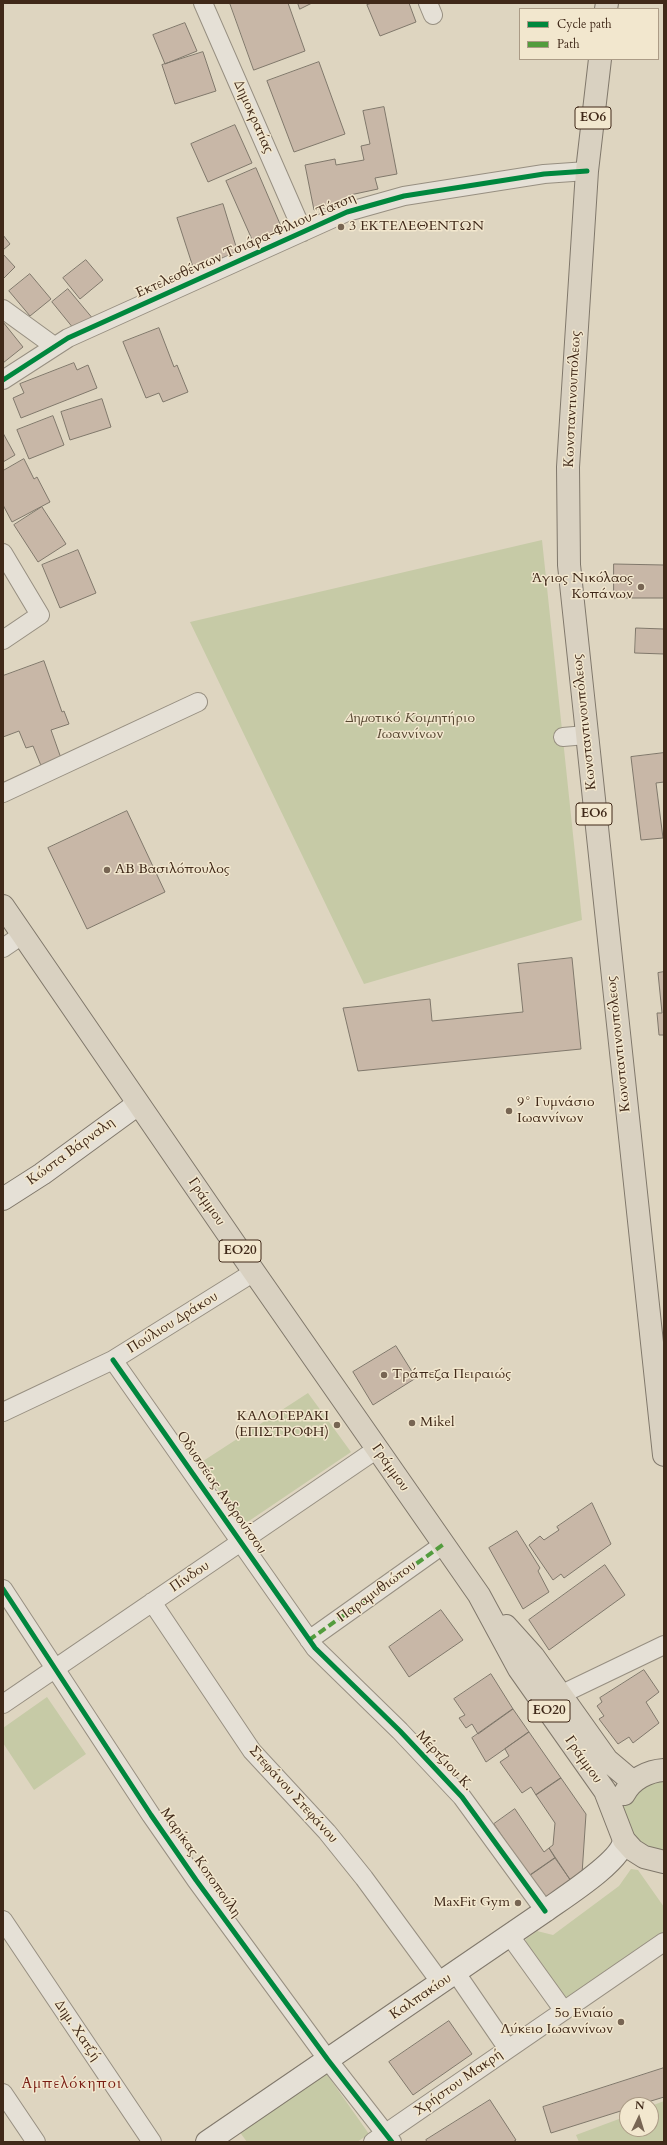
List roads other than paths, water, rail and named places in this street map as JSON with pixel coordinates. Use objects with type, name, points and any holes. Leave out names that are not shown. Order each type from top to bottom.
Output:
[{"type":"main road","name":"Κωνσταντινουπόλεως","points":[[600,60],[587,170],[568,467],[567,528],[570,579],[586,735],[664,1455]]},
{"type":"main road","name":"Γράμμου","points":[[3,906],[254,1272],[479,1594],[532,1656],[607,1760],[633,1782]]},
{"type":"main road","name":"Κώστα Βάρναλη","points":[[3,1199],[42,1174],[138,1104]]},
{"type":"main road","name":"Γράμμου","points":[[479,1594],[519,1669],[605,1791],[622,1833],[633,1850],[654,1859],[664,1874]]},
{"type":"main road","points":[[622,1833],[618,1814],[620,1802],[625,1791],[633,1782],[644,1775],[661,1768]]},
{"type":"main road","name":"Καλπακίου","points":[[207,2142],[510,1936],[595,1875],[612,1860],[622,1847],[622,1833]]},
{"type":"street","name":"Δημοκρατίας","points":[[202,3],[303,232]]},
{"type":"street","name":"Εκτελεσθέντων Τσιάρα-Φίλιου-Τάτση","points":[[3,380],[54,346],[347,212],[392,198],[544,174],[587,170]]},
{"type":"street","points":[[3,309],[54,346]]},
{"type":"street","points":[[3,553],[40,615],[3,640]]},
{"type":"street","points":[[3,793],[198,702]]},
{"type":"street","points":[[563,737],[586,735]]},
{"type":"street","points":[[3,948],[22,935]]},
{"type":"street","name":"Πούλιου Δράκου","points":[[3,1412],[113,1360],[254,1272]]},
{"type":"street","name":"Οδυσσέως Ανδρούτσου","points":[[113,1360],[309,1640]]},
{"type":"street","name":"Πίνδου","points":[[3,1704],[377,1449]]},
{"type":"street","name":"Παραμυθιώτου","points":[[309,1640],[444,1544]]},
{"type":"street","name":"Μαρίκας Κοτοπούλη","points":[[3,1589],[150,1815],[328,2060],[383,2139]]},
{"type":"street","name":"Στεφάνου Στεφάνου","points":[[152,1602],[252,1751],[266,1768],[309,1810],[364,1878],[508,2049]]},
{"type":"street","name":"Μέρτζιου Κ.","points":[[309,1640],[327,1661],[434,1765],[462,1797],[545,1911]]},
{"type":"street","points":[[560,1695],[664,1645]]},
{"type":"street","name":"Δημ. Χατζή","points":[[3,1920],[152,2142]]},
{"type":"street","points":[[510,1936],[564,2011]]},
{"type":"street","name":"Χρήστου Μακρή","points":[[383,2139],[508,2049],[664,1942]]},
{"type":"street","points":[[3,2093],[36,2142]]},
{"type":"place","name":"3 ΕΚΤΕΛΕΘΕΝΤΩΝ","points":[[341,227]]},
{"type":"place","name":"Άγιος Νικόλαος Κοπάνων","points":[[641,587]]},
{"type":"place","name":"ΑΒ Βασιλόπουλος","points":[[107,870]]},
{"type":"place","name":"9° Γυμνάσιο Ιωαννίνων","points":[[509,1111]]},
{"type":"place","name":"Τράπεζα Πειραιώς","points":[[384,1375]]},
{"type":"place","name":"Mikel","points":[[412,1423]]},
{"type":"place","name":"ΚΑΛΟΓΕΡΑΚΙ (ΕΠΙΣΤΡΟΦΗ)","points":[[337,1425]]},
{"type":"place","name":"MaxFit Gym","points":[[518,1903]]},
{"type":"place","name":"5ο Ενιαίο Λύκειο Ιωαννίνων","points":[[621,2022]]},
{"type":"district","name":"Αμπελόκηποι","points":[[72,2085]]},
{"type":"park label","name":"Δημοτικό Κοιμητήριο Ιωαννίνων","points":[[410,728]]}]
